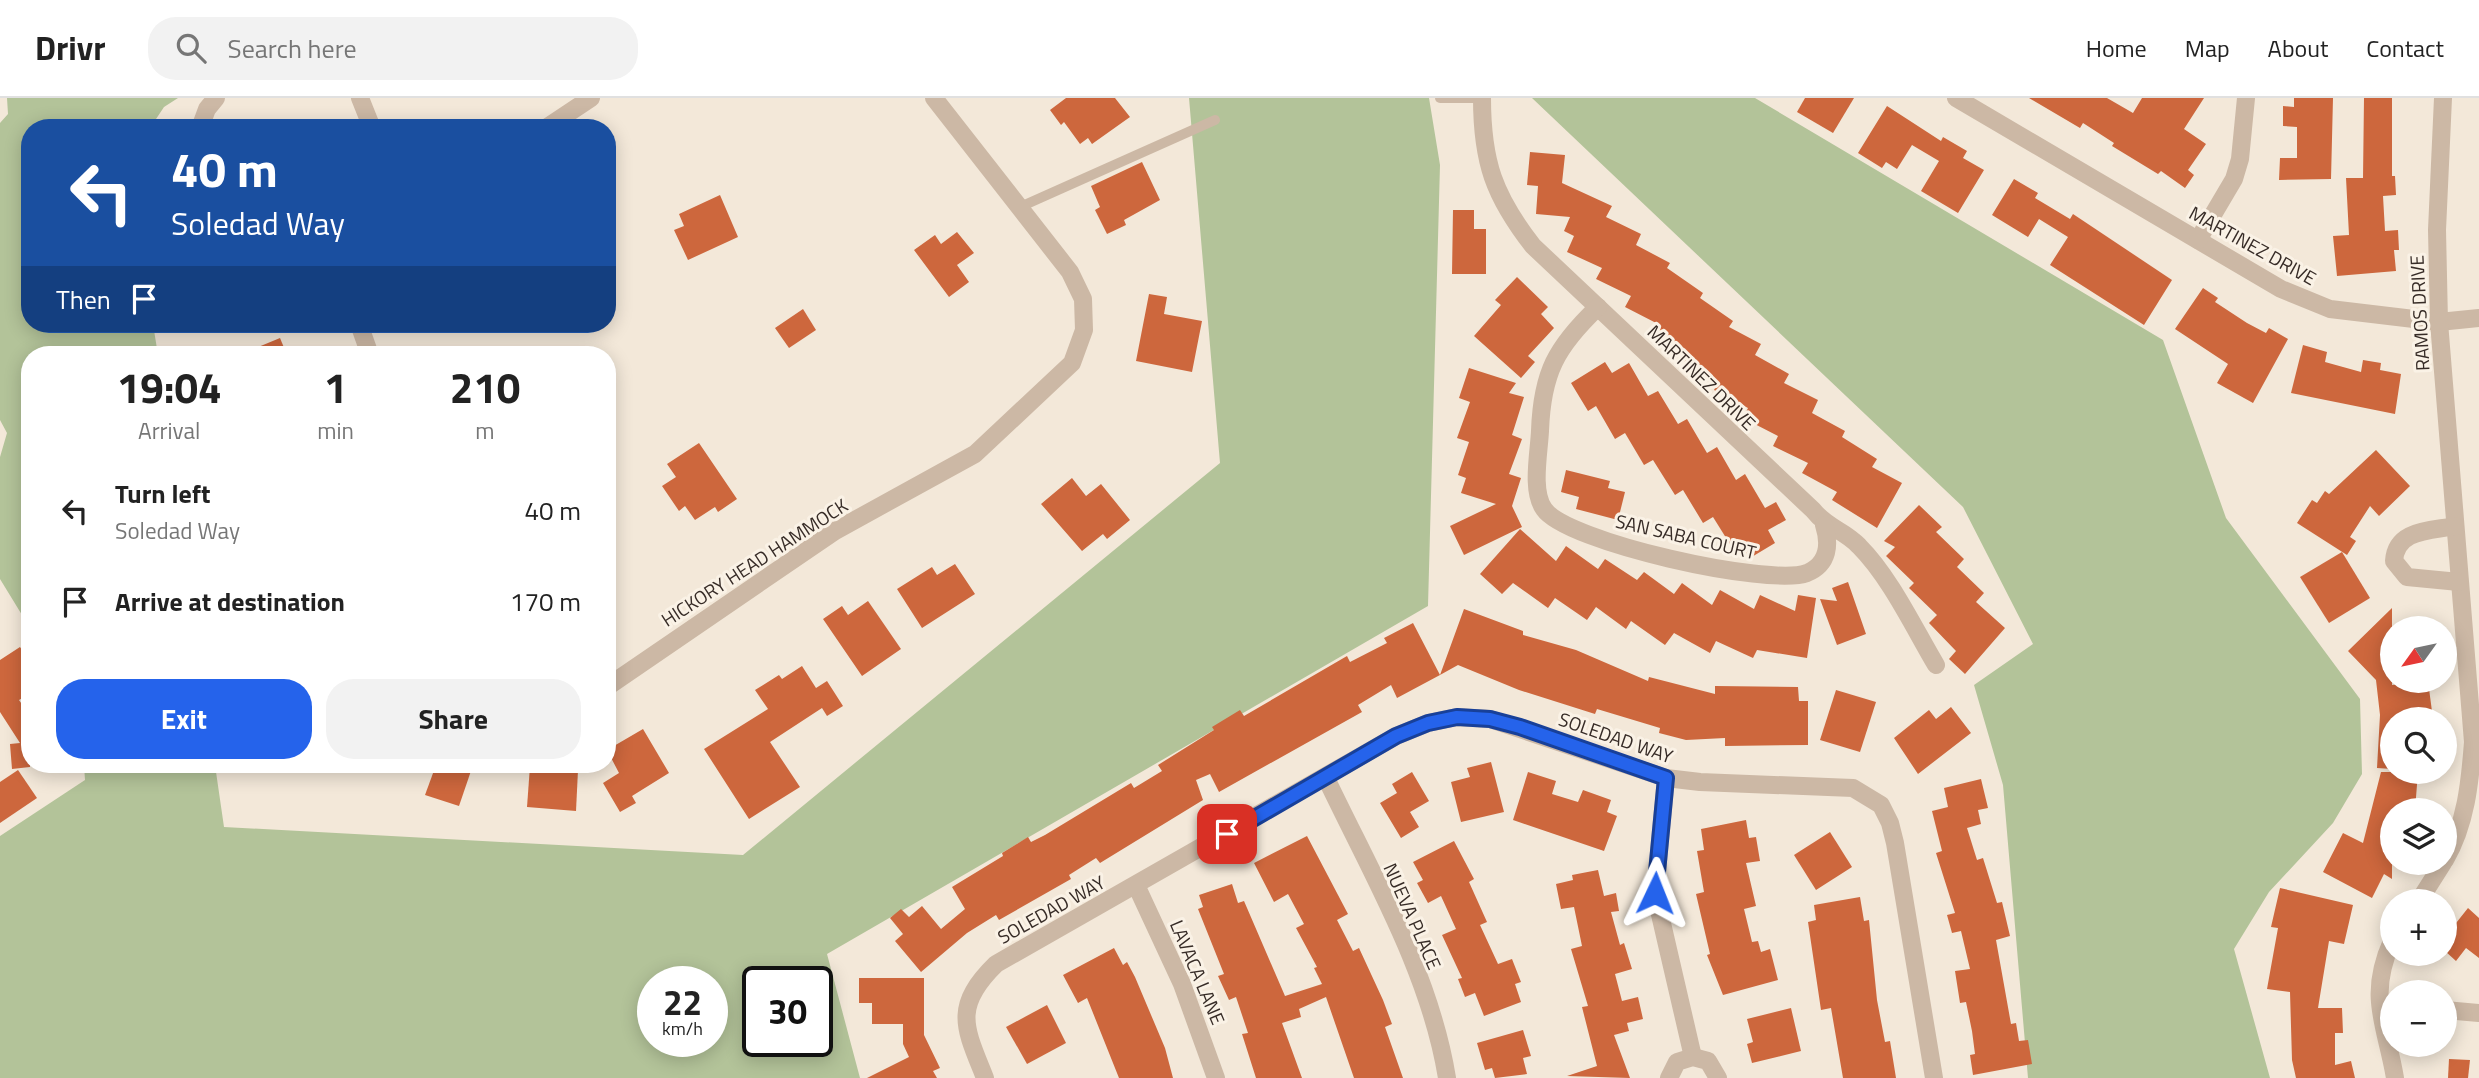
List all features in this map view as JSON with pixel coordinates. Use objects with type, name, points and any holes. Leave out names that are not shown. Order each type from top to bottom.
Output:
[{"type":"street","points":[[203,119],[207,108],[216,98]]},
{"type":"street","points":[[360,98],[368,119]]},
{"type":"street","points":[[556,98],[567,113]]},
{"type":"street","points":[[559,119],[591,98]]},
{"type":"street","name":"HICKORY HEAD HAMMOCK","points":[[616,681],[835,531],[975,454],[1072,363],[1084,330],[1083,299],[1070,272],[934,98]]},
{"type":"street","name":"MARTINEZ DRIVE","points":[[1482,98],[1484,152],[1491,179],[1508,214],[1533,246],[1813,510],[1824,525],[1851,539],[1865,552],[1936,665]]},
{"type":"street","name":"MARTINEZ DRIVE","points":[[1956,98],[2281,289],[2330,309],[2439,321],[2479,318]]},
{"type":"street","points":[[2197,240],[2234,178],[2240,159],[2246,98]]},
{"type":"street","name":"RAMOS DRIVE","points":[[2443,98],[2437,230],[2439,321],[2459,582],[2476,743],[2473,794],[2457,831]]},
{"type":"street","name":"SAN SABA COURT","points":[[1598,307],[1560,347],[1541,394],[1538,486],[1539,502],[1546,512],[1558,522],[1590,535],[1657,555],[1727,571],[1769,576],[1794,576],[1808,572],[1819,564],[1826,555],[1829,541],[1824,525]]},
{"type":"street","points":[[2455,526],[2407,535],[2399,541],[2395,561],[2407,577],[2459,582]]},
{"type":"street","name":"SOLEDAD WAY","points":[[985,1078],[965,1028],[969,999],[979,981],[996,964],[1396,736],[1428,723],[1457,717],[1490,719],[1520,727],[1666,778],[1700,782],[1830,785],[1853,788],[1881,805],[1891,823],[1895,843],[1934,1078]]},
{"type":"street","name":"NUEVA PLACE","points":[[1326,778],[1405,944],[1425,998],[1447,1078]]},
{"type":"street","points":[[1666,778],[1655,893],[1693,1056]]},
{"type":"street","name":"LAVACA LANE","points":[[1136,886],[1182,984],[1216,1078]]},
{"type":"street","points":[[2380,985],[2384,966]]},
{"type":"street","points":[[2457,1011],[2479,1013]]},
{"type":"street","points":[[1669,1078],[1677,1062],[1693,1056],[1708,1061],[1718,1078]]},
{"type":"street","points":[[2389,1057],[2395,1078]]},
{"type":"lane","points":[[1440,98],[1482,98]]},
{"type":"lane","points":[[1020,207],[1215,120]]},
{"type":"green space","points":[[7,98],[178,98],[164,107],[156,119],[21,119],[21,333],[154,333],[157,346],[21,346],[21,613],[0,579],[0,457],[7,433],[0,420],[0,123],[8,114]]},
{"type":"green space","points":[[1189,98],[1429,98],[1440,165],[1428,606],[827,954],[830,966],[742,966],[742,1057],[833,1057],[833,977],[860,1078],[0,1078],[0,836],[85,780],[85,773],[216,773],[224,827],[743,855],[1220,463]]},
{"type":"green space","points":[[1532,98],[1755,98],[2163,340],[2226,518],[2360,699],[2362,774],[2333,823],[2269,892],[2234,949],[2270,1078],[2028,1078],[2003,785],[1974,685],[2033,644],[1963,507]]},
{"type":"building","points":[[1066,98],[1115,98],[1130,117],[1092,144],[1088,138],[1080,144],[1064,122],[1061,125],[1050,110]]},
{"type":"building","points":[[1805,98],[1854,98],[1833,133],[1797,112]]},
{"type":"building","points":[[2029,98],[2107,98],[2133,113],[2142,98],[2204,98],[2184,129],[2206,144],[2188,170],[2194,175],[2185,188],[2161,171],[2158,174],[2112,146],[2114,143],[2083,123],[2080,128]]},
{"type":"building","points":[[2294,98],[2333,98],[2331,179],[2279,180],[2280,158],[2297,158],[2297,127],[2283,126],[2283,106],[2294,107]]},
{"type":"building","points":[[2364,98],[2392,98],[2392,176],[2395,176],[2396,195],[2383,196],[2385,231],[2398,230],[2399,250],[2394,250],[2396,271],[2337,276],[2333,236],[2349,235],[2346,178],[2363,178]]},
{"type":"building","points":[[1887,106],[1941,141],[1943,137],[1967,151],[1963,158],[1984,170],[1958,213],[1921,191],[1939,161],[1912,145],[1897,169],[1886,162],[1882,168],[1858,153]]},
{"type":"building","points":[[1530,152],[1565,155],[1562,183],[1612,206],[1606,217],[1641,234],[1636,245],[1670,263],[1667,268],[1703,293],[1700,298],[1733,321],[1729,327],[1761,344],[1755,355],[1789,374],[1784,383],[1818,400],[1812,413],[1845,431],[1842,437],[1877,459],[1872,467],[1902,483],[1877,528],[1832,500],[1837,492],[1802,473],[1808,463],[1773,446],[1778,436],[1743,418],[1748,408],[1714,390],[1717,384],[1684,361],[1688,355],[1655,333],[1660,325],[1625,307],[1631,296],[1596,279],[1602,268],[1567,252],[1574,236],[1564,231],[1570,217],[1536,214],[1538,186],[1527,185]]},
{"type":"building","points":[[1142,162],[1160,200],[1124,220],[1126,225],[1107,234],[1095,210],[1100,207],[1091,186]]},
{"type":"building","points":[[2014,179],[2038,193],[2035,198],[2070,219],[2073,214],[2172,280],[2144,325],[2050,265],[2068,237],[2039,219],[2028,237],[1992,215]]},
{"type":"building","points":[[720,195],[738,237],[688,260],[674,230],[684,226],[679,214]]},
{"type":"building","points":[[1453,210],[1474,210],[1474,229],[1486,229],[1486,274],[1452,274]]},
{"type":"building","points":[[957,232],[974,253],[957,265],[969,282],[949,297],[914,250],[935,235],[941,244]]},
{"type":"building","points":[[1517,277],[1548,307],[1541,314],[1554,328],[1528,356],[1535,362],[1521,378],[1474,336],[1501,305],[1495,300]]},
{"type":"building","points":[[2203,288],[2218,298],[2215,302],[2247,323],[2266,333],[2269,328],[2288,339],[2253,403],[2217,383],[2228,364],[2175,329]]},
{"type":"building","points":[[1149,294],[1167,297],[1164,314],[1202,321],[1192,372],[1136,361]]},
{"type":"building","points":[[803,309],[816,330],[789,348],[775,328]]},
{"type":"building","points":[[280,338],[283,346],[261,346]]},
{"type":"building","points":[[2303,345],[2327,352],[2325,362],[2361,372],[2363,360],[2381,363],[2380,370],[2401,374],[2395,414],[2291,393]]},
{"type":"building","points":[[1605,362],[1612,373],[1629,363],[1648,396],[1658,391],[1678,424],[1687,419],[1707,453],[1717,447],[1736,480],[1745,474],[1765,508],[1776,502],[1786,520],[1768,530],[1775,543],[1750,558],[1741,544],[1733,549],[1713,517],[1703,523],[1683,490],[1675,495],[1653,460],[1644,465],[1625,433],[1615,439],[1596,406],[1588,411],[1571,383]]},
{"type":"building","points":[[1469,368],[1516,383],[1509,393],[1524,397],[1512,435],[1522,439],[1509,474],[1521,478],[1512,506],[1522,527],[1464,555],[1450,526],[1496,504],[1461,493],[1466,478],[1458,475],[1469,442],[1457,438],[1470,402],[1459,398]]},
{"type":"building","points":[[699,443],[737,499],[718,512],[715,507],[695,520],[685,506],[679,511],[662,486],[676,477],[667,464]]},
{"type":"building","points":[[2376,450],[2410,486],[2379,516],[2370,506],[2350,537],[2356,541],[2347,555],[2297,523],[2312,500],[2317,503],[2325,491],[2329,494]]},
{"type":"building","points":[[1566,470],[1610,481],[1608,488],[1625,492],[1618,520],[1576,509],[1579,497],[1561,492]]},
{"type":"building","points":[[1072,478],[1086,496],[1101,484],[1130,520],[1107,539],[1103,534],[1082,551],[1041,504]]},
{"type":"building","points":[[1919,505],[1942,527],[1936,532],[1964,559],[1957,567],[1984,593],[1976,602],[2005,628],[1965,674],[1949,659],[1956,651],[1929,623],[1937,615],[1909,588],[1914,583],[1886,556],[1895,547],[1884,541]]},
{"type":"building","points":[[1520,529],[1556,561],[1566,546],[1598,569],[1605,559],[1637,580],[1644,572],[1674,594],[1682,583],[1712,605],[1720,590],[1754,609],[1760,595],[1795,611],[1798,595],[1816,598],[1807,658],[1757,650],[1753,658],[1716,641],[1710,653],[1674,633],[1665,645],[1631,621],[1626,629],[1596,607],[1587,620],[1555,598],[1548,608],[1513,583],[1502,594],[1480,574]]},
{"type":"building","points":[[2342,552],[2370,598],[2329,623],[2300,577]]},
{"type":"building","points":[[955,564],[975,594],[922,628],[897,589],[932,567],[937,575]]},
{"type":"building","points":[[1848,582],[1866,634],[1837,645],[1820,599],[1837,601],[1832,588]]},
{"type":"building","points":[[868,601],[901,649],[862,676],[823,619],[842,606],[848,615]]},
{"type":"building","points":[[2392,608],[2392,616],[2384,616]]},
{"type":"building","points":[[1464,609],[1523,631],[1523,635],[1576,650],[1648,681],[1649,677],[1715,694],[1715,686],[1798,687],[1799,701],[1808,701],[1808,745],[1725,746],[1725,738],[1686,740],[1659,733],[1660,728],[1597,709],[1595,714],[1519,690],[1458,665],[1440,675]]},
{"type":"building","points":[[2380,620],[2380,693],[2430,693],[2431,707],[2380,707],[2380,715],[2376,680],[2348,651]]},
{"type":"building","points":[[1413,623],[1440,675],[1397,698],[1391,685],[1358,705],[1362,712],[1219,792],[1210,774],[1196,780],[1203,800],[1100,863],[1096,858],[1069,875],[1071,879],[999,920],[996,915],[967,933],[921,972],[895,941],[903,934],[890,918],[901,909],[909,917],[922,906],[941,929],[965,909],[952,887],[1003,856],[1002,853],[1028,837],[1031,842],[1045,835],[1131,783],[1134,788],[1162,771],[1158,765],[1214,730],[1212,727],[1240,710],[1244,716],[1347,656],[1350,662],[1387,643],[1384,638]]},
{"type":"building","points":[[21,648],[21,768],[12,769],[10,744],[20,743],[0,712],[0,660]]},
{"type":"building","points":[[802,666],[816,688],[827,681],[843,706],[827,716],[822,708],[770,742],[800,787],[749,819],[704,749],[768,709],[755,690],[779,675],[782,679]]},
{"type":"building","points":[[1836,690],[1876,702],[1860,752],[1820,740]]},
{"type":"building","points":[[1951,707],[1971,733],[1918,774],[1894,738],[1929,710],[1936,719]]},
{"type":"building","points":[[2380,715],[2380,768],[2377,768]]},
{"type":"building","points":[[643,729],[669,773],[632,796],[636,803],[620,812],[603,783],[619,773],[616,767],[616,745]]},
{"type":"building","points":[[1491,762],[1504,812],[1461,822],[1451,782],[1470,777],[1467,768]]},
{"type":"building","points":[[18,770],[37,798],[0,823],[0,782]]},
{"type":"building","points":[[1412,772],[1429,801],[1410,812],[1419,827],[1401,838],[1380,803],[1397,793],[1392,784]]},
{"type":"building","points":[[1528,772],[1556,781],[1552,794],[1578,802],[1583,790],[1611,800],[1607,812],[1617,816],[1604,851],[1513,820]]},
{"type":"building","points":[[433,773],[470,773],[459,806],[425,795]]},
{"type":"building","points":[[529,773],[578,773],[576,811],[527,807]]},
{"type":"building","points":[[2380,776],[2380,784],[2417,784],[2416,798],[2380,798],[2380,875],[2384,875],[2372,898],[2323,872],[2343,833],[2363,843]]},
{"type":"building","points":[[1981,779],[1988,808],[1978,810],[1981,824],[1967,828],[1977,860],[1983,858],[1997,903],[2002,902],[2010,936],[1996,940],[2011,1024],[2016,1023],[2019,1041],[2028,1040],[2032,1064],[1973,1075],[1970,1055],[1975,1054],[1972,1031],[1966,1002],[1960,1003],[1955,971],[1970,969],[1961,931],[1952,933],[1947,915],[1955,913],[1936,853],[1942,851],[1932,811],[1948,807],[1944,788]]},
{"type":"building","points":[[1746,820],[1749,838],[1756,837],[1760,861],[1746,863],[1756,906],[1744,909],[1752,942],[1758,941],[1761,952],[1770,949],[1778,980],[1723,995],[1707,955],[1710,954],[1696,894],[1704,892],[1697,851],[1704,850],[1701,829]]},
{"type":"building","points":[[1830,832],[1852,867],[1816,890],[1794,855]]},
{"type":"building","points":[[1307,836],[1348,914],[1337,920],[1353,951],[1359,948],[1383,1000],[1392,1024],[1385,1027],[1403,1078],[1354,1078],[1326,997],[1299,1009],[1301,1017],[1282,1023],[1302,1078],[1256,1078],[1242,1034],[1248,1033],[1236,997],[1229,1000],[1218,976],[1224,974],[1198,909],[1203,907],[1199,895],[1232,884],[1238,903],[1244,901],[1285,996],[1322,984],[1314,968],[1317,967],[1296,928],[1304,924],[1288,894],[1274,902],[1254,863]]},
{"type":"building","points":[[1454,841],[1474,879],[1469,882],[1487,922],[1480,925],[1498,964],[1512,959],[1521,982],[1515,984],[1521,1002],[1484,1016],[1475,993],[1465,997],[1458,979],[1462,978],[1442,935],[1456,929],[1441,896],[1428,903],[1417,883],[1423,880],[1413,862]]},
{"type":"building","points":[[1598,870],[1604,896],[1616,893],[1619,911],[1611,912],[1620,945],[1624,943],[1632,969],[1615,974],[1622,1001],[1638,997],[1643,1019],[1627,1023],[1629,1031],[1614,1035],[1630,1078],[1567,1076],[1597,1066],[1582,1007],[1588,1006],[1571,949],[1582,946],[1574,907],[1561,909],[1556,884],[1573,880],[1572,875]]},
{"type":"building","points":[[2280,888],[2353,905],[2344,944],[2329,941],[2318,1008],[2342,1008],[2343,1033],[2335,1033],[2335,1065],[2351,1061],[2355,1078],[2296,1078],[2292,1060],[2290,992],[2267,989],[2278,928],[2271,927]]},
{"type":"building","points":[[1860,897],[1864,921],[1869,920],[1877,1000],[1885,1042],[1890,1041],[1896,1078],[1843,1078],[1831,1008],[1821,1010],[1808,922],[1816,920],[1814,905]]},
{"type":"building","points":[[2468,908],[2479,918],[2479,958],[2466,948],[2457,960],[2457,922]]},
{"type":"building","points":[[1114,948],[1123,965],[1127,962],[1135,977],[1165,1048],[1173,1078],[1119,1078],[1087,998],[1078,1003],[1063,975]]},
{"type":"building","points":[[859,978],[924,978],[924,1035],[940,1068],[933,1071],[937,1078],[867,1078],[909,1057],[903,1044],[903,1024],[872,1024],[872,1003],[859,1003]]},
{"type":"building","points":[[1047,1005],[1066,1043],[1027,1064],[1006,1027]]},
{"type":"building","points":[[1791,1008],[1801,1051],[1752,1063],[1747,1044],[1753,1042],[1747,1019]]},
{"type":"building","points":[[1523,1030],[1531,1056],[1523,1058],[1527,1074],[1495,1078],[1492,1068],[1485,1070],[1477,1043]]},
{"type":"building","points":[[2449,1059],[2470,1060],[2468,1078],[2448,1078]]},
{"type":"route","points":[[1227,834],[1396,736],[1428,723],[1457,717],[1490,719],[1631,764],[1666,778],[1655,868],[1655,893]]}]
